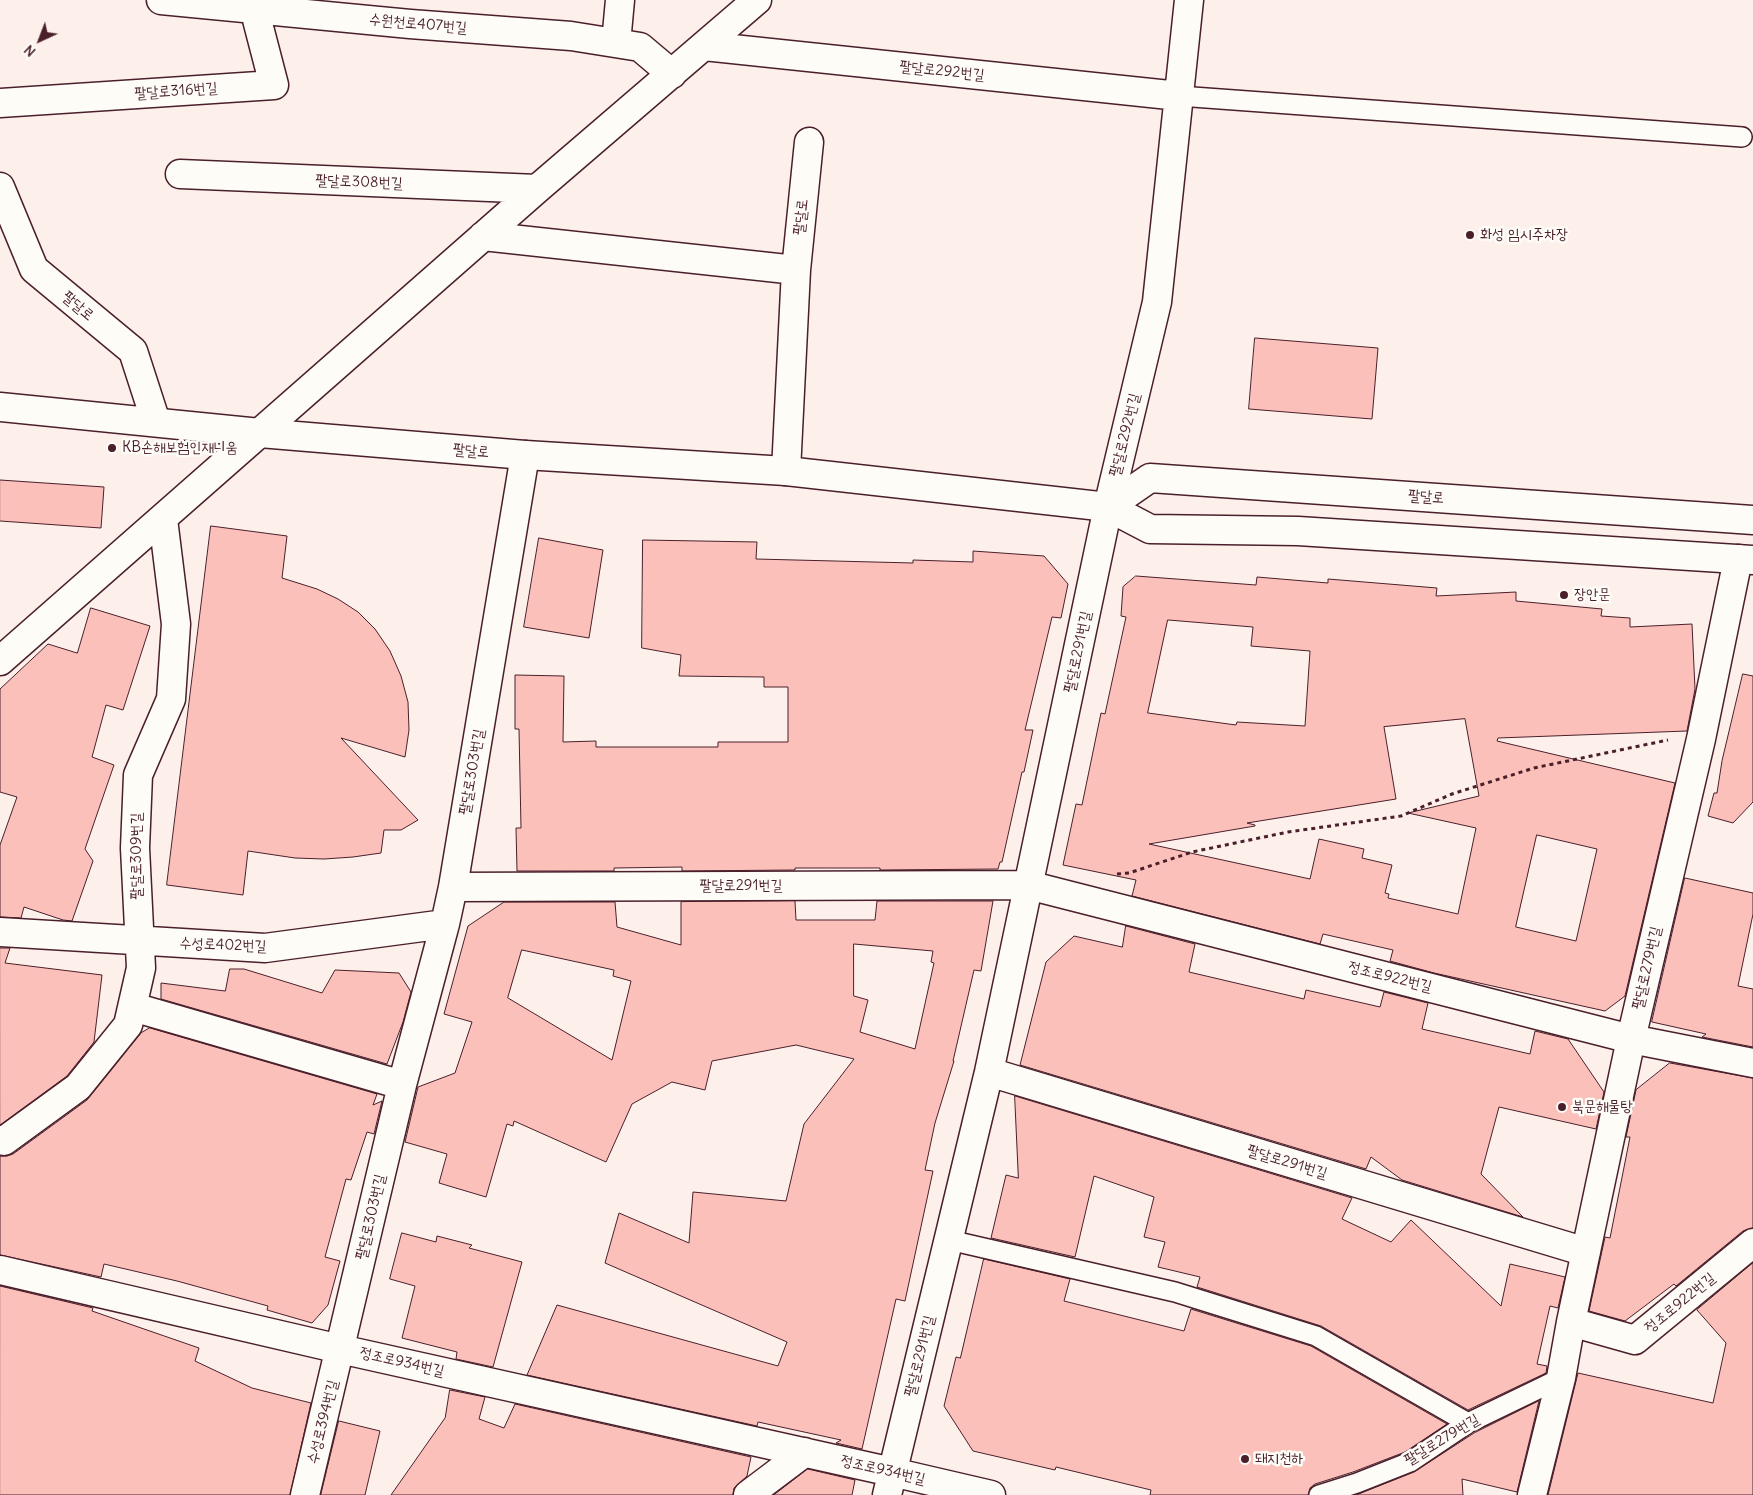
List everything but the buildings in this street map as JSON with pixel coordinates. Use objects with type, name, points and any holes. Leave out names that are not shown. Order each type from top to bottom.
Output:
[{"type":"street","name":"수원천로407번길","points":[[171,0],[410,24],[571,36],[640,47],[672,74]]},
{"type":"street","points":[[616,43],[620,0]]},
{"type":"street","name":"팔달로292번길","points":[[1108,507],[1157,302],[1189,0]]},
{"type":"street","points":[[0,661],[752,2]]},
{"type":"street","name":"팔달로316번길","points":[[0,103],[274,85],[254,8]]},
{"type":"street","name":"팔달로292번길","points":[[704,46],[1180,96]]},
{"type":"street","name":"팔달로","points":[[786,471],[796,270],[809,142]]},
{"type":"street","name":"팔달로308번길","points":[[180,174],[537,189]]},
{"type":"street","name":"팔달로","points":[[0,187],[34,270],[133,351],[156,422]]},
{"type":"street","points":[[483,236],[796,270]]},
{"type":"street","name":"팔달로","points":[[0,407],[260,433],[525,455],[786,471],[1108,507],[1150,530],[1298,530],[1745,560]]},
{"type":"street","name":"팔달로303번길","points":[[340,1348],[402,1084],[445,924],[453,887],[525,455]]},
{"type":"street","name":"팔달로","points":[[1108,507],[1150,478],[1753,520]]},
{"type":"street","name":"팔달로291번길","points":[[890,1483],[989,1072],[1108,507]]},
{"type":"street","name":"팔달로309번길","points":[[0,1140],[4,1141],[78,1086],[128,1025],[133,1006],[140,968],[135,848],[138,775],[171,699],[176,624],[163,519]]},
{"type":"street","name":"팔달로279번길","points":[[1532,1495],[1561,1378],[1630,1039],[1745,560]]},
{"type":"street","name":"팔달로291번길","points":[[453,887],[1028,885]]},
{"type":"street","name":"정조로922번길","points":[[1028,885],[1630,1039],[1753,1063]]},
{"type":"street","name":"수성로402번길","points":[[0,932],[265,948],[445,924]]},
{"type":"street","points":[[133,1006],[402,1084]]},
{"type":"street","name":"팔달로291번길","points":[[989,1072],[1586,1252]]},
{"type":"street","name":"정조로922번길","points":[[1571,1322],[1635,1340],[1753,1243]]},
{"type":"street","name":"정조로934번길","points":[[0,1270],[805,1452],[890,1483],[991,1495]]},
{"type":"street","name":"수성로394번길","points":[[305,1495],[340,1348]]},
{"type":"street","points":[[748,1495],[805,1452]]},
{"type":"lane","points":[[1180,96],[1742,137]]},
{"type":"lane","points":[[949,1240],[1175,1292],[1316,1336],[1468,1423]]},
{"type":"lane","name":"팔달로279번길","points":[[1320,1495],[1410,1462],[1468,1423],[1561,1378]]},
{"type":"path","points":[[1111,875],[1129,873],[1192,852],[1288,832],[1401,816],[1452,794],[1534,768],[1672,740],[1701,739]]},
{"type":"place","name":"화성 임시주차장","points":[[1470,235]]},
{"type":"place","name":"KB손해보험인재니움","points":[[112,448]]},
{"type":"place","name":"장안문","points":[[1564,595]]},
{"type":"place","name":"북문해물탕","points":[[1562,1107]]},
{"type":"place","name":"돼지천하","points":[[1245,1459]]}]
